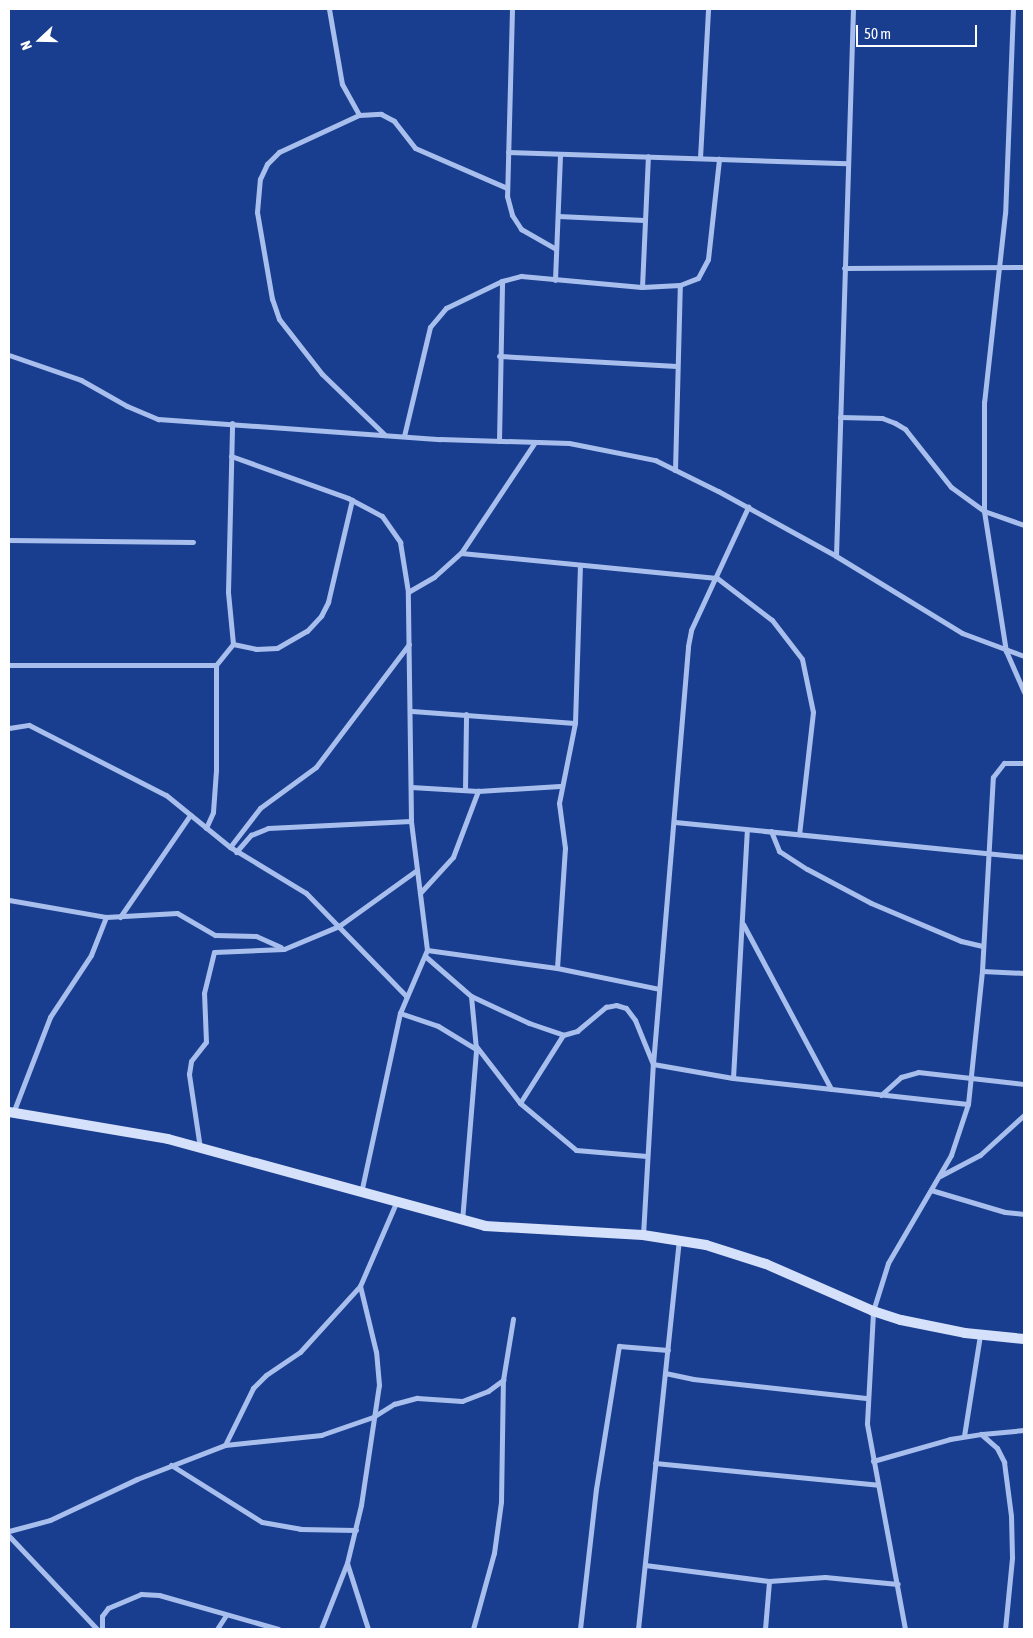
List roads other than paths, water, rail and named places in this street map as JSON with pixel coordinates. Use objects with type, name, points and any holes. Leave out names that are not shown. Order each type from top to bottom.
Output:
[{"type":"main road","points":[[11,1113],[168,1139],[201,1150],[462,1222],[485,1226],[643,1235],[706,1244],[766,1264],[873,1311],[931,1328],[1024,1339]]},
{"type":"street","points":[[329,9],[342,84],[359,115]]},
{"type":"street","points":[[512,9],[507,188],[512,214],[521,229],[556,249]]},
{"type":"street","points":[[700,158],[708,9]]},
{"type":"street","points":[[836,556],[853,9]]},
{"type":"street","points":[[1014,9],[1000,266],[984,402],[984,511],[1006,651],[1024,692]]},
{"type":"street","points":[[385,435],[322,374],[280,319],[272,299],[257,212],[260,178],[267,164],[279,152],[359,115],[389,117],[416,148],[507,188]]},
{"type":"street","points":[[508,152],[847,163]]},
{"type":"street","points":[[555,280],[560,154]]},
{"type":"street","points":[[642,287],[648,156]]},
{"type":"street","points":[[404,436],[432,321],[446,308],[502,281],[521,276],[642,287],[680,285],[698,278],[708,259],[719,159]]},
{"type":"street","points":[[558,216],[644,220]]},
{"type":"street","points":[[844,268],[1024,267]]},
{"type":"street","points":[[499,441],[499,356],[502,281]]},
{"type":"street","points":[[675,470],[676,366],[680,285]]},
{"type":"street","points":[[9,355],[81,380],[158,419],[608,448],[655,460],[748,507],[836,556],[962,632],[1006,651],[1024,656]]},
{"type":"street","points":[[499,356],[676,366]]},
{"type":"street","points":[[840,417],[882,418],[905,429],[944,480],[984,511],[1024,525]]},
{"type":"street","points":[[206,828],[213,812],[216,780],[216,665],[233,644],[228,592],[232,423]]},
{"type":"street","points":[[408,592],[434,577],[461,553],[534,442]]},
{"type":"street","points":[[231,456],[352,500],[382,516],[392,529],[405,562],[408,592],[412,711],[412,821],[426,950],[400,1013],[361,1193]]},
{"type":"street","points":[[233,644],[277,648],[307,631],[321,616],[328,602],[352,500]]},
{"type":"street","points":[[643,1235],[653,1064],[675,822],[688,646],[691,630],[718,578],[748,507]]},
{"type":"street","points":[[9,540],[193,542]]},
{"type":"street","points":[[461,553],[580,567],[718,578],[772,620],[802,659],[813,712],[799,834]]},
{"type":"street","points":[[557,968],[565,848],[559,803],[560,786],[575,722],[580,567]]},
{"type":"street","points":[[230,847],[260,808],[316,768],[409,644]]},
{"type":"street","points":[[9,665],[216,665]]},
{"type":"street","points":[[412,711],[575,722]]},
{"type":"street","points":[[464,790],[466,714]]},
{"type":"street","points":[[9,728],[30,725],[166,794],[236,852],[294,884],[339,926],[406,996]]},
{"type":"street","points":[[905,1629],[898,1584],[873,1461],[866,1398],[873,1311],[888,1263],[951,1155],[968,1104],[968,1078],[982,971],[982,946],[991,856],[993,777],[1004,763],[1024,763]]},
{"type":"street","points":[[411,787],[478,791],[560,786]]},
{"type":"street","points":[[420,893],[453,857],[478,791]]},
{"type":"street","points":[[120,917],[190,815]]},
{"type":"street","points":[[236,852],[251,835],[268,828],[412,821]]},
{"type":"street","points":[[675,822],[991,856],[1024,857]]},
{"type":"street","points":[[733,1078],[747,829]]},
{"type":"street","points":[[771,831],[779,851],[807,869],[871,903],[961,941],[982,946]]},
{"type":"street","points":[[201,1150],[190,1074],[191,1061],[206,1042],[204,993],[214,952],[284,948],[339,926],[417,870]]},
{"type":"street","points":[[9,900],[106,917],[183,914],[215,935],[256,936],[284,948]]},
{"type":"street","points":[[11,1113],[50,1017],[91,955],[106,917]]},
{"type":"street","points":[[742,923],[832,1089]]},
{"type":"street","points":[[426,950],[557,968],[659,989]]},
{"type":"street","points":[[425,956],[471,996],[529,1023],[563,1035],[578,1031],[606,1006],[621,1006],[635,1020],[653,1064]]},
{"type":"street","points":[[982,971],[1024,973]]},
{"type":"street","points":[[462,1222],[476,1047],[471,996]]},
{"type":"street","points":[[400,1013],[438,1026],[476,1047],[520,1103],[576,1150],[647,1156]]},
{"type":"street","points":[[520,1103],[563,1035]]},
{"type":"street","points":[[653,1064],[733,1078],[968,1104]]},
{"type":"street","points":[[881,1095],[909,1073],[1024,1084]]},
{"type":"street","points":[[940,1176],[980,1155],[1024,1115]]},
{"type":"street","points":[[931,1190],[1005,1212],[1024,1214]]},
{"type":"street","points":[[224,1445],[253,1388],[266,1374],[300,1352],[360,1286],[396,1203]]},
{"type":"street","points":[[638,1629],[679,1240]]},
{"type":"street","points":[[321,1629],[347,1563],[356,1530],[379,1385],[376,1352],[360,1286]]},
{"type":"street","points":[[473,1629],[494,1553],[500,1511],[503,1380],[513,1319]]},
{"type":"street","points":[[964,1436],[980,1335]]},
{"type":"street","points":[[580,1629],[596,1489],[619,1346],[668,1350]]},
{"type":"street","points":[[665,1373],[693,1379],[866,1398]]},
{"type":"street","points":[[9,1530],[50,1520],[171,1465],[224,1445],[321,1435],[373,1416],[394,1404],[417,1398],[462,1401],[488,1391],[503,1380]]},
{"type":"street","points":[[873,1461],[964,1436],[1024,1430]]},
{"type":"street","points":[[981,1434],[997,1448],[1004,1462],[1011,1516],[1012,1558],[1005,1629]]},
{"type":"street","points":[[655,1464],[878,1485]]},
{"type":"street","points":[[171,1465],[262,1522],[300,1529],[356,1530]]},
{"type":"street","points":[[9,1536],[97,1629]]},
{"type":"street","points":[[347,1563],[368,1629]]},
{"type":"street","points":[[645,1564],[769,1581],[825,1577],[898,1584]]},
{"type":"street","points":[[765,1629],[769,1581]]},
{"type":"street","points":[[102,1629],[102,1616],[108,1608],[140,1594],[159,1595],[278,1629]]},
{"type":"street","points":[[217,1629],[226,1615]]}]
